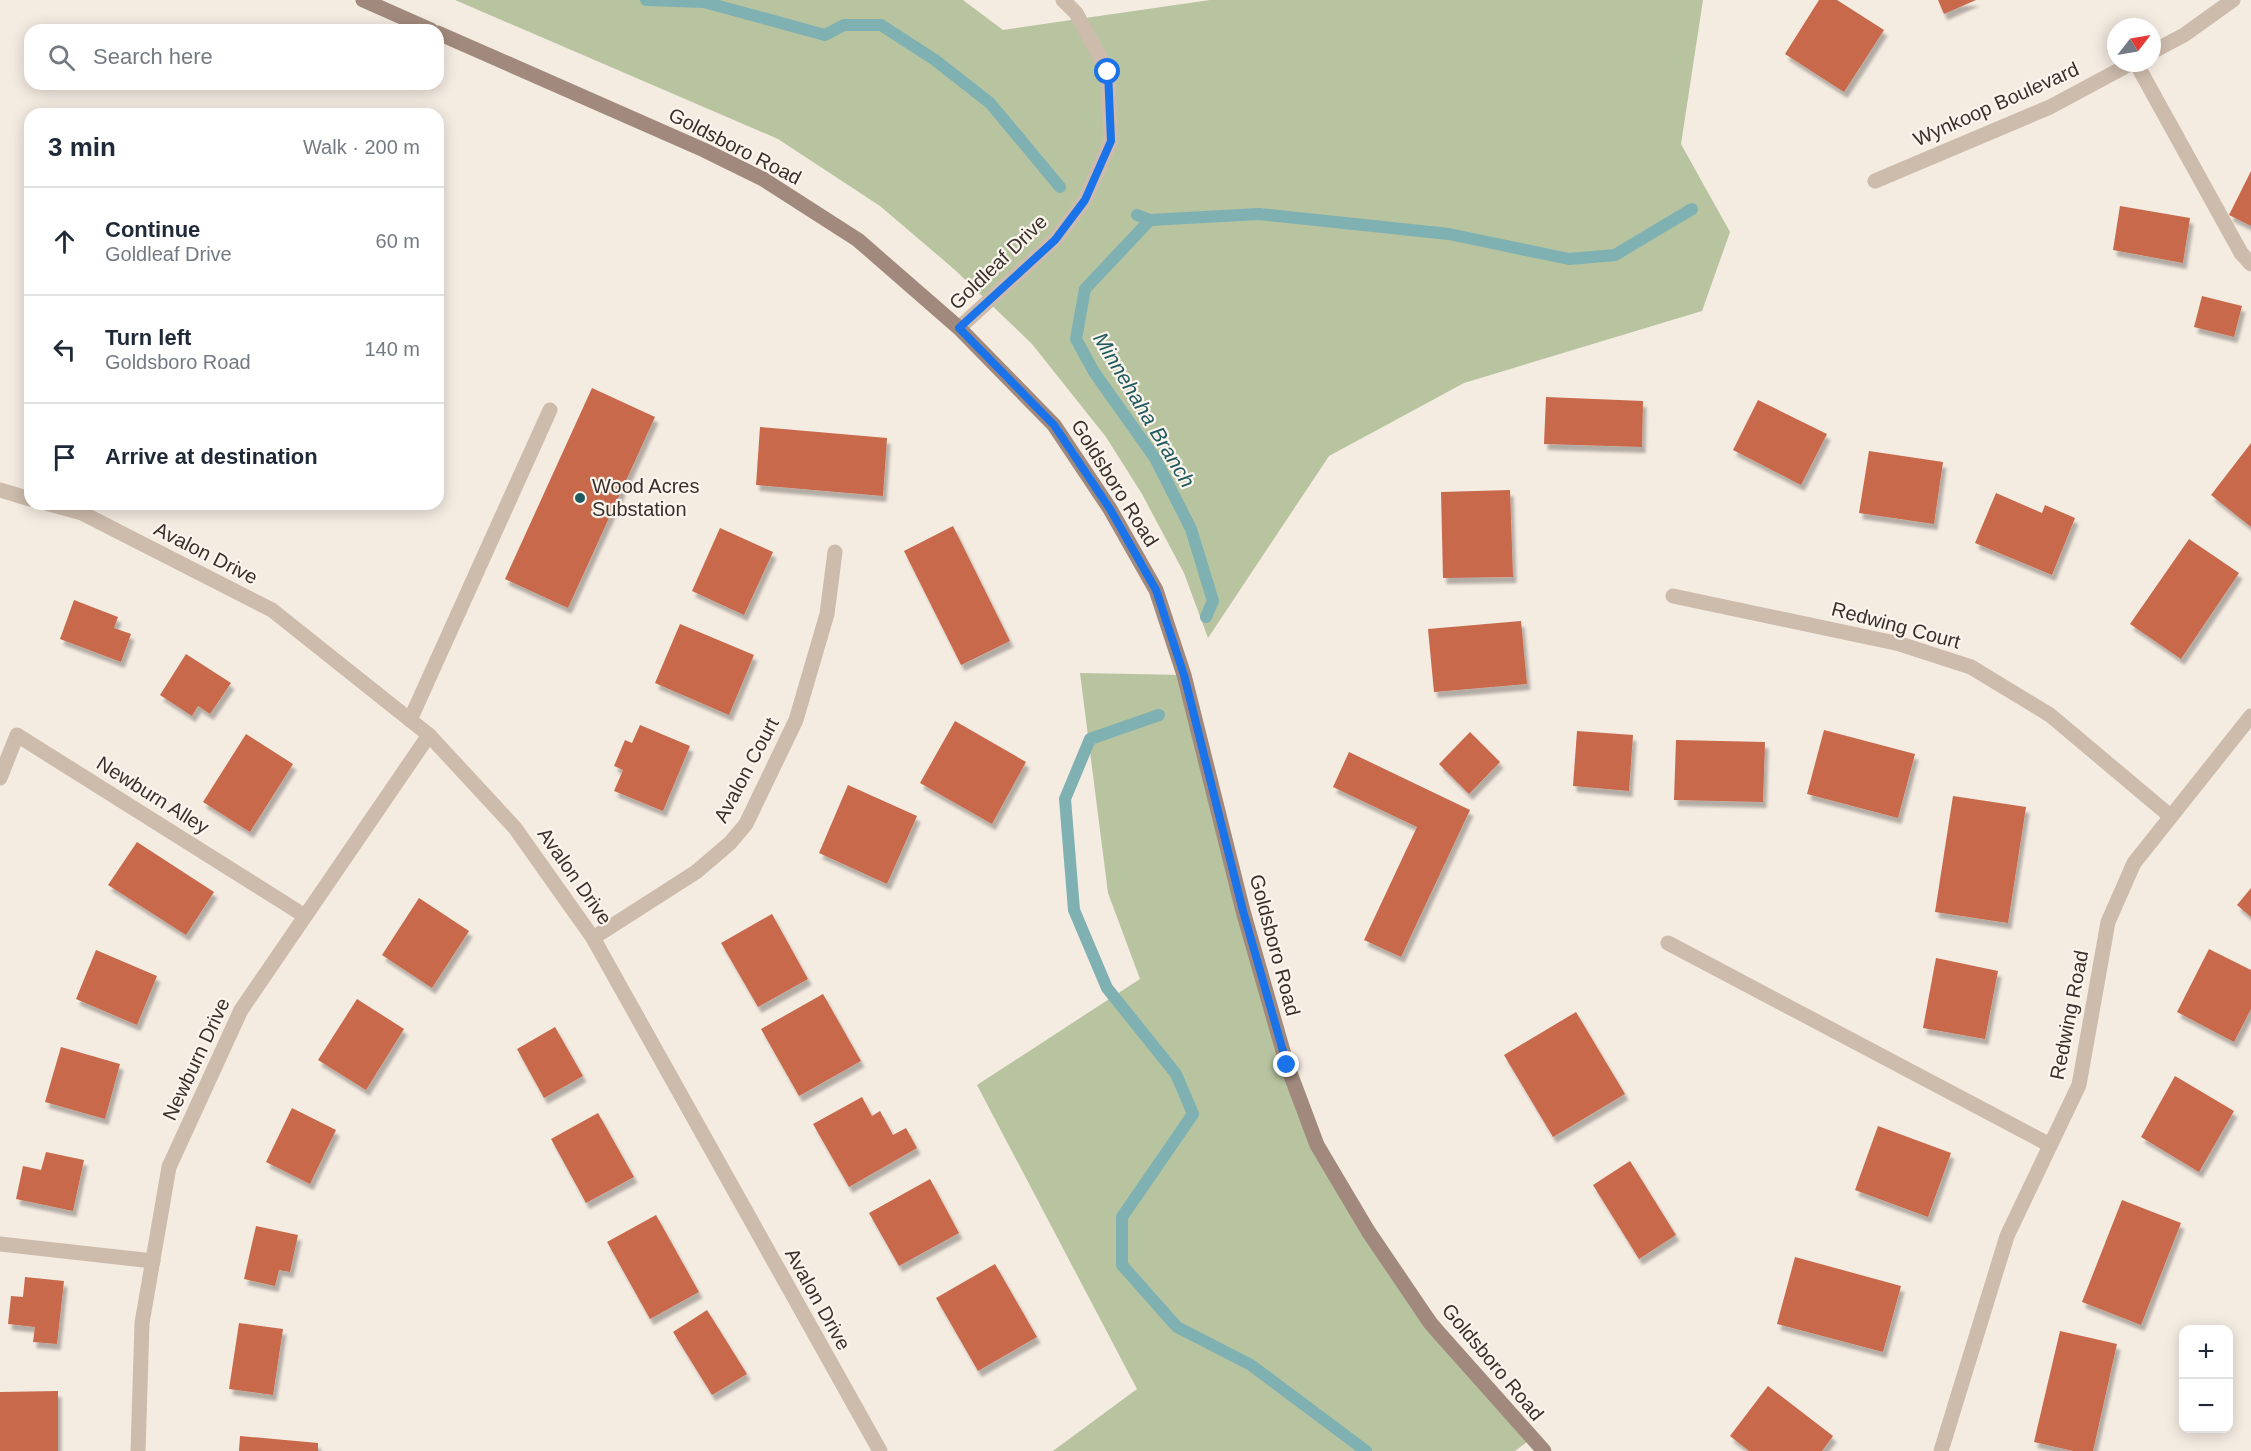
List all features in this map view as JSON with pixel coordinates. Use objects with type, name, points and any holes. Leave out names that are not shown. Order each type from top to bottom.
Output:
[{"type":"main road","points":[[363,0],[417,24]]},
{"type":"main road","name":"Goldsboro Road","points":[[444,36],[681,139],[763,180],[858,240],[959,328],[1054,425],[1110,509],[1156,590],[1184,675],[1243,911],[1283,1053],[1317,1145],[1368,1231],[1431,1324],[1544,1451]]},
{"type":"street","name":"Goldleaf Drive","points":[[959,328],[1055,240],[1085,200],[1111,141],[1108,72],[1076,13],[1063,0]]},
{"type":"street","points":[[2161,47],[2184,35],[2233,0]]},
{"type":"street","name":"Wynkoop Boulevard","points":[[1875,181],[2050,107],[2117,72]]},
{"type":"street","points":[[2139,72],[2241,253],[2251,264]]},
{"type":"street","points":[[410,720],[550,410]]},
{"type":"street","points":[[0,490],[24,497]]},
{"type":"street","name":"Avalon Drive","points":[[71,510],[82,513],[273,610],[429,735],[515,828],[593,938],[880,1451]]},
{"type":"street","name":"Avalon Court","points":[[593,938],[696,872],[730,843],[746,824],[796,720],[827,614],[835,552]]},
{"type":"street","name":"Redwing Court","points":[[1673,596],[1900,644],[1971,667],[2050,716],[2169,815]]},
{"type":"street","name":"Redwing Road","points":[[1941,1451],[2007,1236],[2079,1084],[2108,922],[2134,863],[2169,815],[2251,716]]},
{"type":"street","name":"Newburn Alley","points":[[0,778],[17,735],[305,915]]},
{"type":"street","name":"Newburn Drive","points":[[138,1451],[142,1323],[169,1167],[241,1010],[429,735]]},
{"type":"street","points":[[1668,943],[2050,1145]]},
{"type":"street","points":[[0,1244],[153,1261]]},
{"type":"green space","points":[[455,0],[963,0],[1003,30],[1210,0],[1703,0],[1681,144],[1730,232],[1702,311],[1464,383],[1329,456],[1208,638],[1184,573],[1142,494],[1106,437],[1032,344],[955,270],[880,206],[778,139]]},
{"type":"green space","points":[[1080,673],[1184,675],[1219,812],[1317,1145],[1368,1231],[1531,1439],[1515,1451],[1053,1451],[1137,1389],[977,1085],[1140,979],[1108,893]]},
{"type":"building","points":[[1819,0],[1837,0],[1884,30],[1844,92],[1785,54]]},
{"type":"building","points":[[1938,0],[1976,0],[1944,14]]},
{"type":"building","points":[[2251,171],[2251,226],[2229,215]]},
{"type":"building","points":[[2120,206],[2190,218],[2183,263],[2113,250]]},
{"type":"building","points":[[2202,296],[2242,306],[2234,337],[2194,327]]},
{"type":"building","name":"Wood Acres Substation","points":[[592,388],[655,417],[568,608],[505,579]]},
{"type":"building","points":[[1546,397],[1643,401],[1642,447],[1544,444]]},
{"type":"building","points":[[1758,400],[1827,434],[1801,485],[1733,450]]},
{"type":"building","points":[[760,427],[887,438],[883,496],[756,485]]},
{"type":"building","points":[[2251,443],[2251,527],[2211,495]]},
{"type":"building","points":[[1869,451],[1943,462],[1934,524],[1859,513]]},
{"type":"building","points":[[1510,490],[1513,577],[1443,578],[1441,492]]},
{"type":"building","points":[[1996,493],[2042,513],[2045,505],[2075,518],[2052,575],[1975,543]]},
{"type":"building","points":[[953,526],[1010,641],[961,665],[904,551]]},
{"type":"building","points":[[720,528],[773,552],[744,615],[692,591]]},
{"type":"building","points":[[2189,539],[2239,573],[2181,659],[2130,624]]},
{"type":"building","points":[[74,600],[118,617],[114,628],[131,634],[121,662],[60,639]]},
{"type":"building","points":[[1521,621],[1527,684],[1434,692],[1428,629]]},
{"type":"building","points":[[680,624],[754,655],[729,715],[655,683]]},
{"type":"building","points":[[186,654],[231,683],[210,714],[198,706],[192,716],[160,695]]},
{"type":"building","points":[[955,721],[1026,762],[992,824],[920,783]]},
{"type":"building","points":[[640,725],[690,746],[663,811],[614,791],[623,770],[614,766],[625,740],[632,743]]},
{"type":"building","points":[[1824,730],[1915,754],[1898,818],[1807,794]]},
{"type":"building","points":[[1577,731],[1633,735],[1629,791],[1573,786]]},
{"type":"building","points":[[1470,732],[1500,762],[1469,794],[1439,764]]},
{"type":"building","points":[[246,734],[293,764],[250,832],[203,802]]},
{"type":"building","points":[[1676,740],[1765,742],[1763,802],[1674,800]]},
{"type":"building","points":[[1349,752],[1470,810],[1401,957],[1364,940],[1417,827],[1333,787]]},
{"type":"building","points":[[848,785],[917,816],[887,884],[819,853]]},
{"type":"building","points":[[1953,796],[2026,807],[2008,923],[1935,912]]},
{"type":"building","points":[[137,842],[214,892],[186,935],[108,885]]},
{"type":"building","points":[[2251,888],[2251,917],[2237,905]]},
{"type":"building","points":[[419,898],[469,931],[432,988],[382,955]]},
{"type":"building","points":[[772,914],[808,979],[758,1007],[721,943]]},
{"type":"building","points":[[2209,949],[2251,970],[2251,1009],[2234,1042],[2177,1012]]},
{"type":"building","points":[[96,950],[157,976],[137,1025],[76,999]]},
{"type":"building","points":[[1936,958],[1998,971],[1985,1039],[1923,1028]]},
{"type":"building","points":[[823,994],[861,1061],[799,1096],[761,1029]]},
{"type":"building","points":[[357,999],[404,1029],[366,1090],[318,1060]]},
{"type":"building","points":[[1576,1012],[1625,1094],[1553,1137],[1504,1055]]},
{"type":"building","points":[[555,1027],[583,1076],[544,1098],[517,1049]]},
{"type":"building","points":[[61,1047],[120,1064],[105,1119],[45,1102]]},
{"type":"building","points":[[2175,1076],[2234,1111],[2199,1172],[2141,1137]]},
{"type":"building","points":[[862,1097],[872,1116],[880,1111],[893,1135],[906,1128],[917,1148],[849,1187],[813,1124]]},
{"type":"building","points":[[292,1108],[336,1130],[310,1184],[266,1162]]},
{"type":"building","points":[[598,1113],[634,1177],[586,1203],[551,1139]]},
{"type":"building","points":[[1878,1126],[1951,1153],[1928,1217],[1855,1190]]},
{"type":"building","points":[[46,1152],[84,1160],[73,1211],[16,1199],[23,1166],[41,1170]]},
{"type":"building","points":[[1630,1161],[1676,1235],[1639,1259],[1593,1185]]},
{"type":"building","points":[[930,1179],[959,1233],[899,1266],[869,1213]]},
{"type":"building","points":[[2122,1200],[2181,1223],[2141,1325],[2082,1302]]},
{"type":"building","points":[[656,1215],[699,1292],[650,1319],[607,1242]]},
{"type":"building","points":[[256,1226],[298,1235],[290,1272],[279,1270],[275,1286],[244,1279]]},
{"type":"building","points":[[1795,1257],[1901,1286],[1883,1352],[1777,1324]]},
{"type":"building","points":[[995,1264],[1037,1337],[978,1371],[936,1298]]},
{"type":"building","points":[[25,1277],[64,1281],[57,1344],[33,1342],[35,1327],[8,1324],[11,1296],[23,1297]]},
{"type":"building","points":[[707,1310],[747,1374],[712,1395],[673,1332]]},
{"type":"building","points":[[239,1323],[283,1329],[273,1395],[229,1389]]},
{"type":"building","points":[[2060,1331],[2117,1344],[2093,1451],[2073,1451],[2034,1442]]},
{"type":"building","points":[[1768,1386],[1833,1436],[1822,1451],[1749,1451],[1730,1436]]},
{"type":"building","points":[[58,1391],[58,1451],[0,1451],[0,1392]]},
{"type":"building","points":[[240,1436],[318,1443],[318,1451],[239,1451]]},
{"type":"waterway","name":"Minnehaha Branch","points":[[646,0],[704,2],[825,35],[844,25],[881,25],[935,60],[990,103],[1060,187]]},
{"type":"waterway","points":[[1150,220],[1259,214],[1449,234],[1569,259],[1615,255],[1692,209]]},
{"type":"waterway","name":"Minnehaha Branch","points":[[1137,215],[1150,220],[1085,289],[1076,339],[1094,372],[1155,458],[1191,529],[1213,601],[1206,617]]},
{"type":"waterway","name":"Minnehaha Branch","points":[[1159,715],[1090,739],[1065,799],[1074,910],[1107,988],[1176,1074],[1193,1114],[1122,1217],[1122,1265],[1177,1327],[1251,1365],[1366,1451]]},
{"type":"place","name":"Wood Acres Substation","points":[[580,498]]},
{"type":"route","points":[[1108,72],[1111,141],[1085,200],[1055,240],[959,328],[1054,425],[1110,509],[1156,590],[1184,675],[1243,911],[1287,1065]]}]
